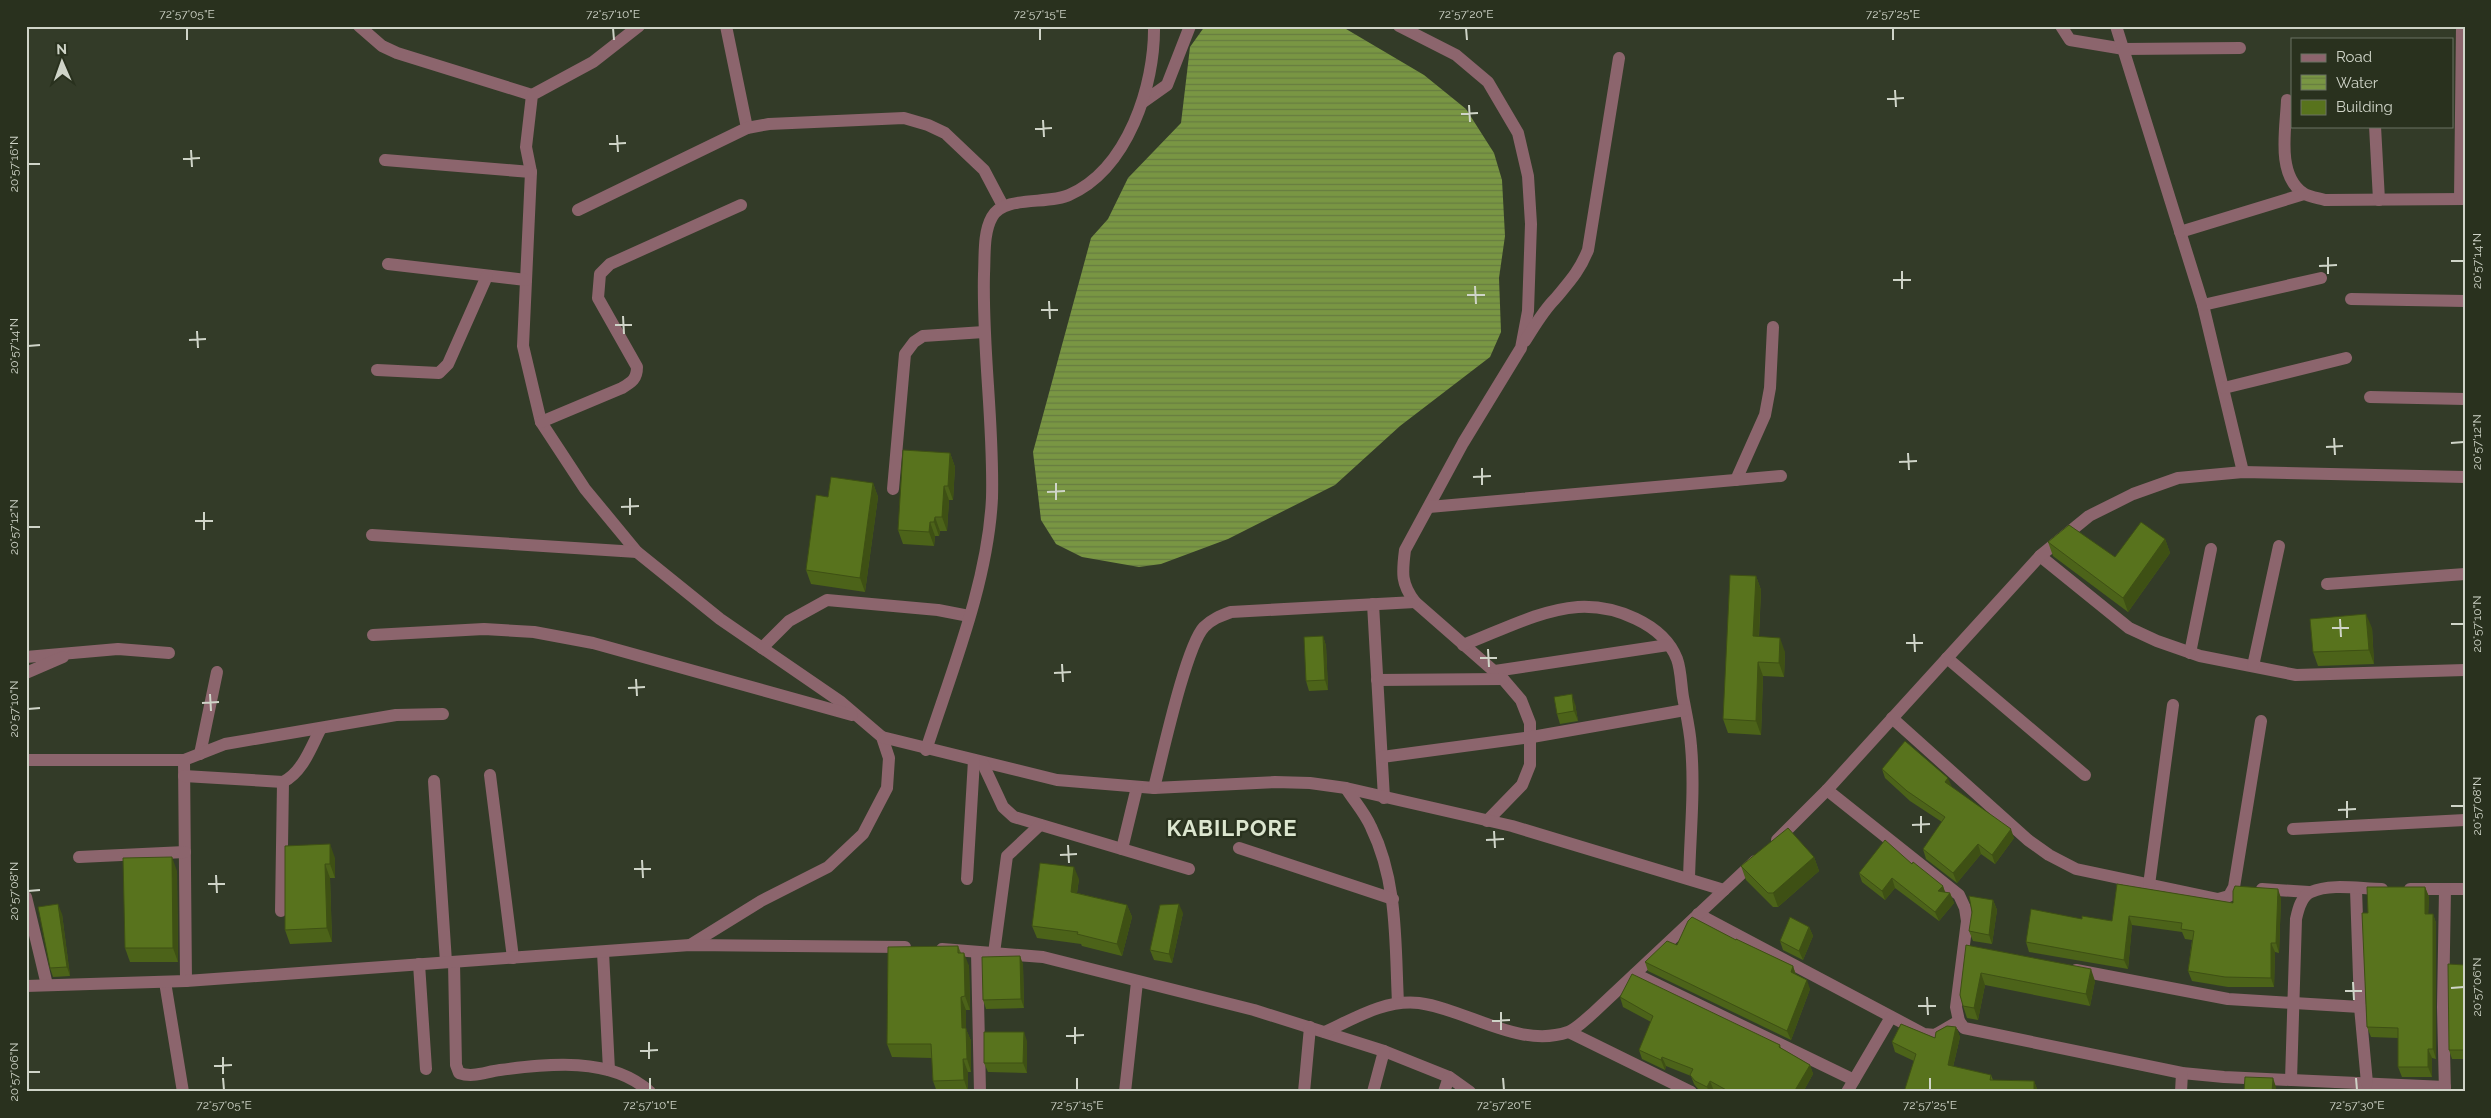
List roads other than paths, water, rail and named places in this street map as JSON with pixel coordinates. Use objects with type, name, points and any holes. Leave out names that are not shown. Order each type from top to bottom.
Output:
[{"type":"street","points":[[359,26],[382,46],[397,53],[532,94],[593,62],[639,26]]},
{"type":"street","points":[[726,26],[747,128]]},
{"type":"street","points":[[926,750],[969,616],[986,554],[992,498],[984,332],[986,237],[992,217],[1003,206],[1068,196],[1102,171],[1120,148],[1143,102],[1154,54],[1154,26]]},
{"type":"street","points":[[1143,102],[1167,85],[1190,26]]},
{"type":"street","points":[[1399,26],[1441,46],[1471,67],[1488,82],[1518,133],[1528,176],[1531,224],[1528,311],[1521,348]]},
{"type":"street","points":[[2061,26],[2070,40],[2124,49],[2240,48]]},
{"type":"street","points":[[2116,26],[2203,305],[2243,472]]},
{"type":"street","points":[[2287,100],[2286,165],[2293,184],[2304,194],[2325,200],[2463,199],[2464,48],[2462,26]]},
{"type":"street","points":[[1487,821],[1522,785],[1530,765],[1532,737],[1530,723],[1521,700],[1499,675],[1415,602],[1405,589],[1402,570],[1405,550],[1463,443],[1541,316],[1570,284],[1588,250],[1619,58]]},
{"type":"street","points":[[532,94],[526,147],[531,172],[523,346],[541,422],[585,489],[637,552],[720,619],[858,717],[882,737],[926,750],[1057,780],[1154,788],[1275,782],[1310,783],[1346,788],[1512,826],[1724,890]]},
{"type":"street","points":[[578,210],[747,128],[769,124],[904,118],[928,125],[945,133],[984,170],[1003,206]]},
{"type":"street","points":[[2375,128],[2379,200]]},
{"type":"street","points":[[386,160],[531,172]]},
{"type":"street","points":[[2180,232],[2304,194]]},
{"type":"street","points":[[541,422],[634,382],[638,367],[598,298],[600,274],[610,264],[742,205]]},
{"type":"street","points":[[388,264],[526,280]]},
{"type":"street","points":[[377,370],[439,373],[448,364],[486,276]]},
{"type":"street","points":[[2203,305],[2321,278]]},
{"type":"street","points":[[2351,299],[2465,301]]},
{"type":"street","points":[[1736,480],[1766,415],[1770,388],[1772,328]]},
{"type":"street","points":[[893,489],[905,354],[914,342],[923,336],[984,332]]},
{"type":"street","points":[[2224,388],[2346,358]]},
{"type":"street","points":[[2370,397],[2465,399]]},
{"type":"street","points":[[1325,1032],[1375,1009],[1398,1003],[1420,1003],[1520,1033],[1543,1037],[1569,1032],[1592,1014],[1635,974],[1827,790],[2040,556],[2089,516],[2133,494],[2178,478],[2243,472],[2465,477]]},
{"type":"street","points":[[1429,507],[1781,476]]},
{"type":"street","points":[[372,535],[637,552]]},
{"type":"street","points":[[2253,666],[2279,546]]},
{"type":"street","points":[[2190,653],[2211,549]]},
{"type":"street","points":[[2040,556],[2129,628],[2190,653],[2296,675],[2465,670]]},
{"type":"street","points":[[2327,584],[2465,574]]},
{"type":"street","points":[[762,648],[789,621],[826,600],[938,610],[969,616]]},
{"type":"street","points":[[1154,788],[1190,655],[1203,628],[1216,617],[1230,612],[1415,602]]},
{"type":"street","points":[[1373,604],[1384,798]]},
{"type":"street","points":[[1463,645],[1540,615],[1578,607],[1607,609],[1632,617],[1655,631],[1668,645],[1677,659],[1691,744],[1692,780],[1689,879]]},
{"type":"street","points":[[374,635],[484,629],[534,632],[593,643],[858,717]]},
{"type":"street","points":[[1377,680],[1499,675],[1668,645]]},
{"type":"street","points":[[26,657],[118,649],[169,653]]},
{"type":"street","points":[[26,674],[71,653]]},
{"type":"street","points":[[1947,658],[2085,775]]},
{"type":"street","points":[[200,754],[217,672]]},
{"type":"street","points":[[2149,885],[2173,705]]},
{"type":"street","points":[[1382,757],[1532,737],[1686,710]]},
{"type":"street","points":[[26,760],[184,760],[225,744],[396,715],[443,714]]},
{"type":"street","points":[[1892,718],[2028,840],[2049,855],[2076,869],[2218,899],[2229,896],[2244,888],[2310,892],[2332,888],[2465,889]]},
{"type":"street","points":[[2244,888],[2260,722]]},
{"type":"street","points":[[184,776],[283,782],[292,778],[298,770],[321,728]]},
{"type":"street","points":[[690,945],[761,901],[828,867],[863,834],[888,788],[890,758],[882,737]]},
{"type":"street","points":[[184,760],[186,981]]},
{"type":"street","points":[[978,762],[1003,807],[1014,817],[1189,869]]},
{"type":"street","points":[[966,880],[978,762]]},
{"type":"street","points":[[490,775],[513,958]]},
{"type":"street","points":[[434,781],[450,962],[456,1065],[459,1073],[469,1077],[491,1071],[537,1066],[580,1066],[609,1070],[644,1091]]},
{"type":"street","points":[[281,911],[283,782]]},
{"type":"street","points":[[1122,850],[1137,786]]},
{"type":"street","points":[[1346,788],[1371,826],[1384,859],[1393,898],[1398,1003]]},
{"type":"street","points":[[1827,790],[1960,895],[1967,921],[1968,948],[1956,1007],[1959,1021],[1964,1028],[2182,1073],[2366,1083],[2445,1090],[2444,889]]},
{"type":"street","points":[[2294,829],[2465,820]]},
{"type":"street","points":[[994,953],[1007,856],[1040,825]]},
{"type":"street","points":[[1239,848],[1393,898]]},
{"type":"street","points":[[79,857],[185,852]]},
{"type":"street","points":[[2356,889],[2360,1007],[2366,1083]]},
{"type":"street","points":[[2291,1080],[2296,919],[2301,902],[2310,892]]},
{"type":"street","points":[[26,897],[47,986]]},
{"type":"street","points":[[1698,914],[1929,1036],[1959,1021]]},
{"type":"street","points":[[26,986],[186,981],[690,945],[925,948],[994,953],[1043,957],[1254,1010],[1384,1051],[1449,1077],[1470,1092]]},
{"type":"street","points":[[603,952],[609,1070]]},
{"type":"street","points":[[977,952],[980,1092]]},
{"type":"street","points":[[419,964],[426,1069]]},
{"type":"street","points":[[2068,968],[2219,998],[2360,1007]]},
{"type":"street","points":[[1635,974],[1854,1080]]},
{"type":"street","points":[[165,982],[183,1092]]},
{"type":"street","points":[[1125,1092],[1138,982]]},
{"type":"street","points":[[1847,1092],[1891,1016]]},
{"type":"street","points":[[1304,1092],[1310,1027]]},
{"type":"street","points":[[1569,1032],[1691,1092]]},
{"type":"street","points":[[1374,1092],[1384,1051]]},
{"type":"street","points":[[2181,1092],[2182,1073]]},
{"type":"street","points":[[1444,1092],[1449,1077]]},
{"type":"water","points":[[1205,26],[1341,26],[1424,75],[1466,109],[1494,153],[1502,180],[1505,236],[1499,278],[1501,332],[1490,357],[1400,426],[1335,485],[1228,539],[1161,564],[1139,567],[1082,557],[1056,544],[1041,520],[1033,452],[1091,238],[1108,219],[1128,178],[1181,123],[1190,47]]},
{"type":"district","name":"KABILPORE","points":[[1232,828]]}]
